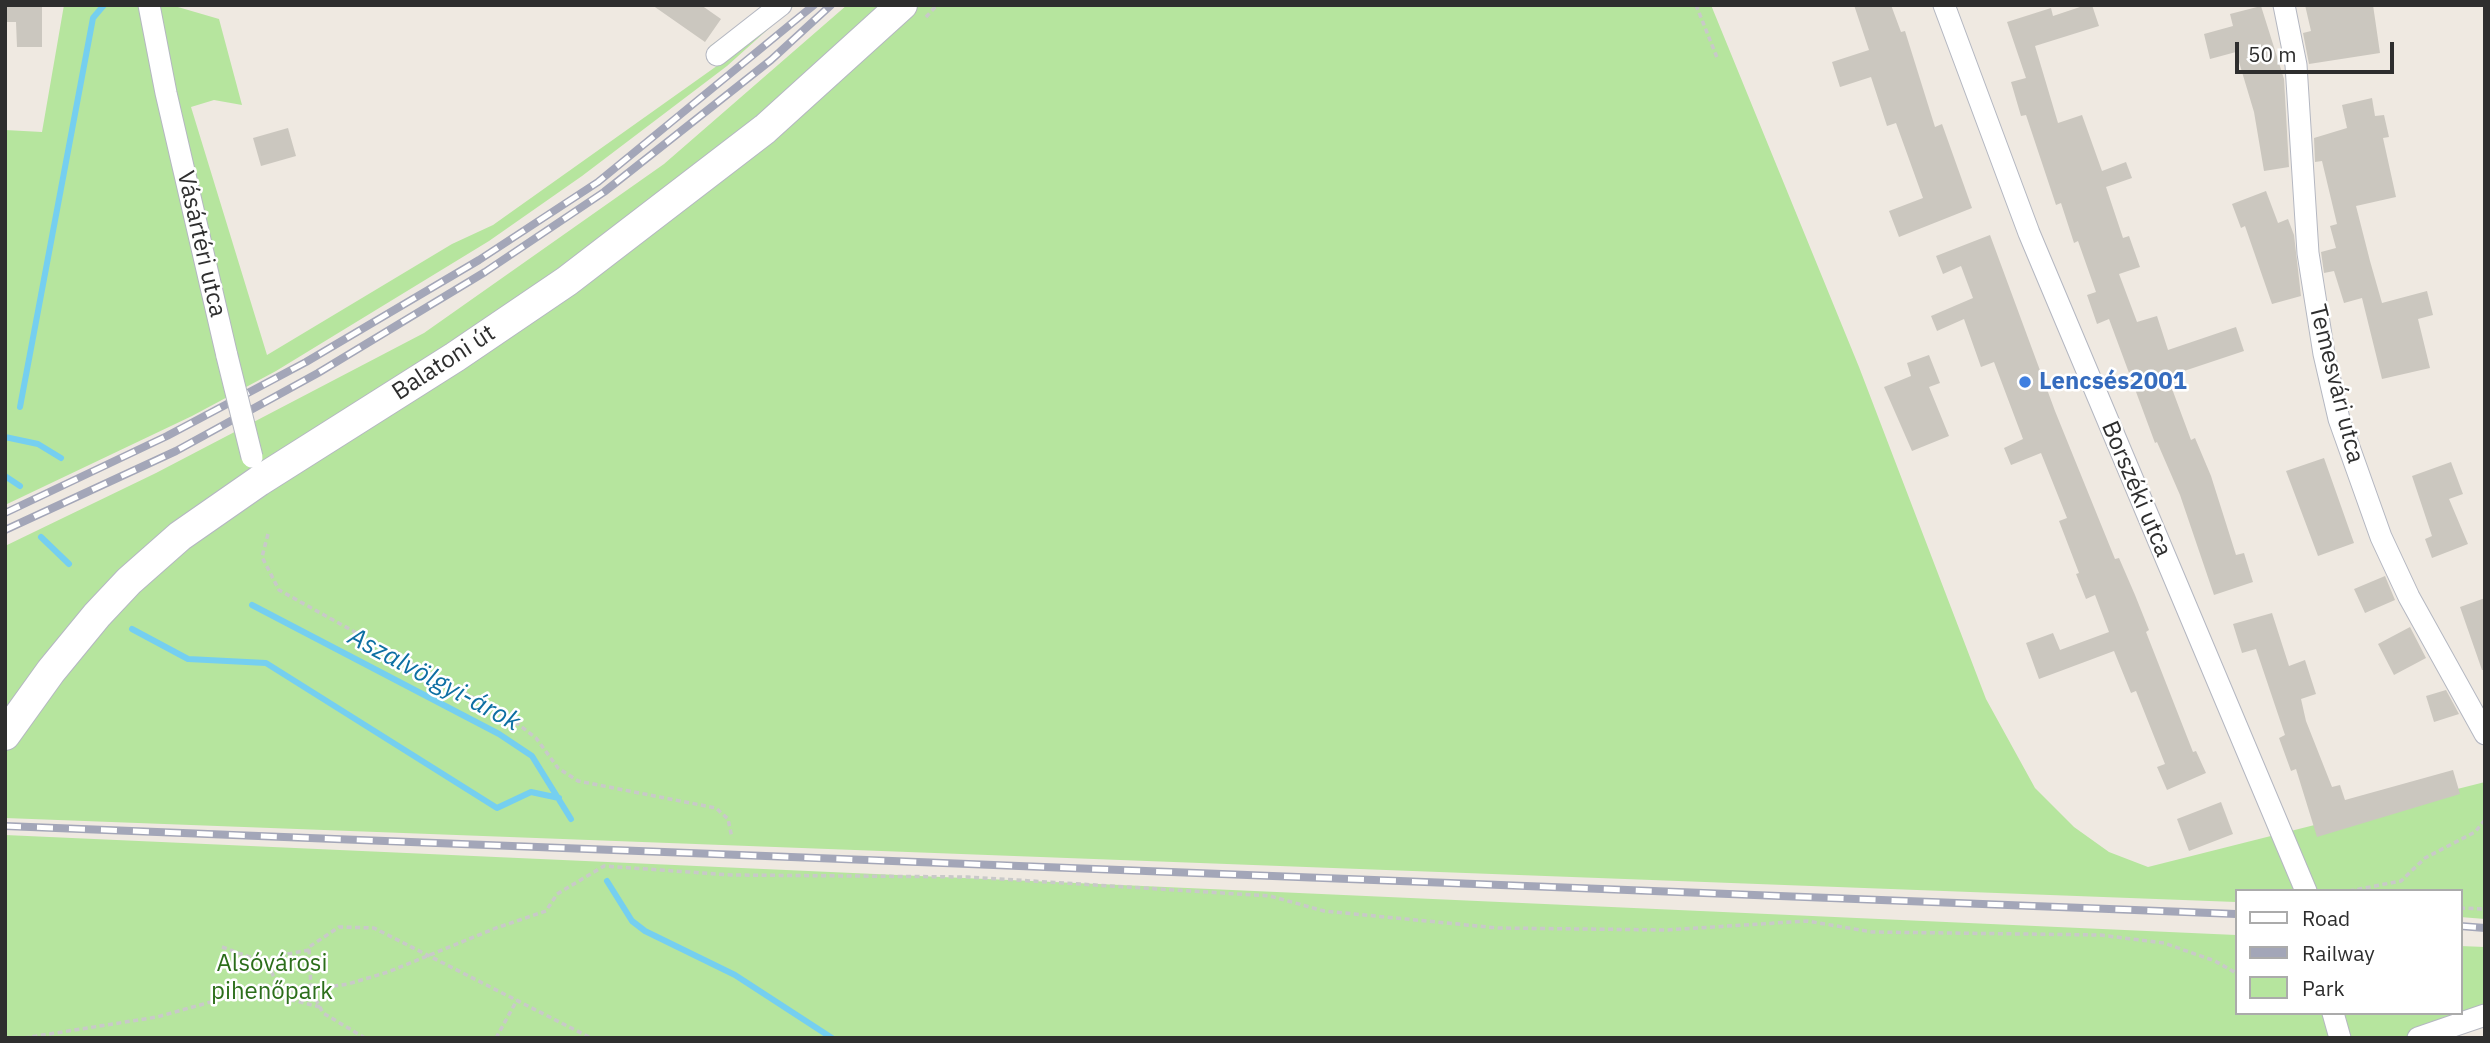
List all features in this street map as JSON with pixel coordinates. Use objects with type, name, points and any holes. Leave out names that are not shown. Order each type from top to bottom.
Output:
[{"type":"main road","name":"Balatoni út","points":[[5,735],[74,642],[129,581],[255,469],[455,357],[567,281],[765,129],[902,5]]},
{"type":"street","name":"Vásártéri utca","points":[[149,5],[166,93],[255,469]]},
{"type":"street","points":[[718,55],[781,5]]},
{"type":"street","name":"Borszéki utca","points":[[1944,5],[2029,233],[2305,889]]},
{"type":"street","name":"Temesvári utca","points":[[2284,5],[2296,65],[2308,253],[2324,354],[2339,419],[2381,537],[2409,597],[2485,734]]},
{"type":"street","points":[[2334,1015],[2340,1038]]},
{"type":"street","points":[[2418,1038],[2485,1015]]},
{"type":"path","points":[[1696,5],[1718,60]]},
{"type":"path","points":[[268,534],[262,557],[279,590],[510,718],[536,738],[558,768],[579,781],[716,808],[728,820],[732,838]]},
{"type":"path","points":[[2359,889],[2401,881],[2425,858],[2475,832],[2485,820]]},
{"type":"path","points":[[28,1037],[157,1017],[243,993],[311,990],[348,984],[546,911],[557,894],[604,866],[731,875],[968,877],[1270,896],[1324,911],[1391,920],[1498,928],[1666,930],[1807,921],[1872,932],[2100,935],[2164,943],[2215,961],[2234,973]]},
{"type":"path","points":[[2462,908],[2485,909]]},
{"type":"path","points":[[365,1038],[323,1013],[311,990],[309,947],[339,927],[374,928],[591,1038]]},
{"type":"path","points":[[222,947],[269,964],[288,954],[309,950]]},
{"type":"path","points":[[269,964],[276,984],[292,1000],[320,1007]]},
{"type":"path","points":[[496,1038],[517,1000]]},
{"type":"green space","points":[[64,5],[171,5],[219,19],[242,105],[214,100],[191,107],[267,355],[452,244],[493,225],[721,63],[710,53],[710,46],[767,5],[795,5],[727,66],[582,176],[489,241],[276,371],[192,416],[5,505],[5,130],[42,132]]},
{"type":"green space","points":[[847,5],[1711,5],[1859,367],[1986,699],[2035,788],[2074,827],[2109,852],[2148,867],[2485,782],[2485,919],[2462,917],[2462,889],[2234,889],[2234,902],[5,818],[5,546],[156,473],[424,333],[664,164]]},
{"type":"green space","name":"Alsóvárosi pihenőpark","points":[[5,835],[2234,935],[2234,1015],[2462,1015],[2462,946],[2485,947],[2485,1027],[2448,1038],[5,1038]]},
{"type":"building","points":[[5,5],[42,5],[42,47],[17,47],[16,22],[5,22]]},
{"type":"building","points":[[652,5],[701,5],[721,19],[705,42]]},
{"type":"building","points":[[1854,5],[1891,5],[1901,32],[1905,31],[1935,127],[1942,124],[1972,208],[1899,237],[1889,211],[1923,198],[1896,123],[1887,126],[1871,77],[1840,87],[1832,62],[1869,50]]},
{"type":"building","points":[[2092,5],[2099,26],[2035,46],[2058,123],[2082,115],[2102,171],[2126,162],[2132,178],[2106,187],[2123,238],[2129,236],[2140,267],[2119,274],[2137,322],[2157,316],[2168,350],[2236,327],[2244,351],[2172,375],[2175,384],[2171,386],[2191,440],[2195,438],[2211,476],[2236,555],[2244,553],[2253,582],[2214,595],[2180,495],[2157,442],[2155,443],[2109,319],[2097,324],[2087,295],[2096,292],[2078,241],[2074,243],[2061,203],[2056,205],[2026,115],[2021,116],[2011,82],[2026,78],[2007,22],[2051,8],[2053,16]]},
{"type":"building","points":[[2305,5],[2373,5],[2380,53],[2309,64],[2303,33],[2311,31]]},
{"type":"building","points":[[2261,6],[2284,79],[2289,167],[2264,171],[2254,112],[2236,52],[2210,59],[2204,34],[2233,26],[2230,14]]},
{"type":"building","points":[[2372,98],[2375,116],[2384,115],[2389,137],[2383,138],[2396,197],[2356,206],[2370,261],[2382,303],[2427,291],[2433,315],[2418,319],[2430,368],[2382,379],[2362,298],[2344,303],[2334,271],[2324,273],[2321,252],[2336,248],[2330,226],[2337,224],[2322,161],[2315,162],[2314,138],[2347,128],[2342,105]]},
{"type":"building","points":[[288,128],[296,156],[261,166],[253,138]]},
{"type":"building","points":[[2266,191],[2278,223],[2288,219],[2294,235],[2301,296],[2272,304],[2245,226],[2241,228],[2232,204]]},
{"type":"building","points":[[1990,235],[2055,411],[2115,559],[2119,558],[2135,595],[2149,630],[2146,632],[2193,752],[2196,751],[2206,773],[2167,790],[2157,767],[2165,764],[2136,691],[2131,693],[2114,651],[2039,679],[2026,643],[2053,633],[2060,650],[2109,632],[2095,595],[2086,599],[2076,574],[2079,573],[2059,521],[2067,518],[2041,453],[2011,465],[2004,448],[2023,439],[1994,362],[1981,367],[1964,319],[1937,331],[1931,316],[1973,298],[1961,266],[1943,274],[1936,256]]},
{"type":"building","points":[[1929,355],[1940,383],[1929,387],[1949,436],[1912,451],[1884,387],[1911,376],[1907,363]]},
{"type":"building","points":[[2324,458],[2354,543],[2318,556],[2286,471]]},
{"type":"building","points":[[2451,462],[2463,494],[2449,499],[2468,544],[2432,558],[2425,539],[2432,536],[2412,476]]},
{"type":"building","points":[[2385,576],[2395,600],[2365,613],[2354,589]]},
{"type":"building","points":[[2485,598],[2485,670],[2482,670],[2460,607]]},
{"type":"building","points":[[2272,613],[2289,666],[2305,660],[2316,694],[2301,699],[2306,721],[2332,787],[2340,785],[2345,800],[2453,770],[2460,794],[2317,837],[2296,769],[2291,771],[2279,738],[2285,735],[2256,649],[2242,653],[2233,624]]},
{"type":"building","points":[[2410,627],[2426,658],[2394,675],[2378,644]]},
{"type":"building","points":[[2446,690],[2459,714],[2434,722],[2426,696]]},
{"type":"building","points":[[2221,802],[2233,834],[2189,851],[2177,819]]},
{"type":"waterway","points":[[20,407],[93,18],[104,5]]},
{"type":"waterway","name":"Aszalvölgyi-árok","points":[[5,437],[38,444],[61,458]]},
{"type":"waterway","points":[[5,476],[20,486]]},
{"type":"waterway","points":[[41,537],[69,564]]},
{"type":"waterway","name":"Aszalvölgyi-árok","points":[[252,605],[499,734],[532,756],[571,819]]},
{"type":"waterway","points":[[132,629],[188,659],[266,663],[497,808],[531,792],[559,798]]},
{"type":"waterway","name":"Aszalvölgyi-árok","points":[[607,881],[632,921],[645,931],[735,975],[832,1038]]},
{"type":"railway","points":[[5,513],[167,436],[306,362],[479,260],[598,182],[814,5]]},
{"type":"railway","points":[[5,530],[176,451],[318,373],[485,272],[604,192],[771,60],[831,5]]},
{"type":"railway","points":[[5,826],[2234,914]]},
{"type":"railway","points":[[2462,926],[2485,928]]},
{"type":"place","name":"Lencsés2001","points":[[2025,382]]}]
